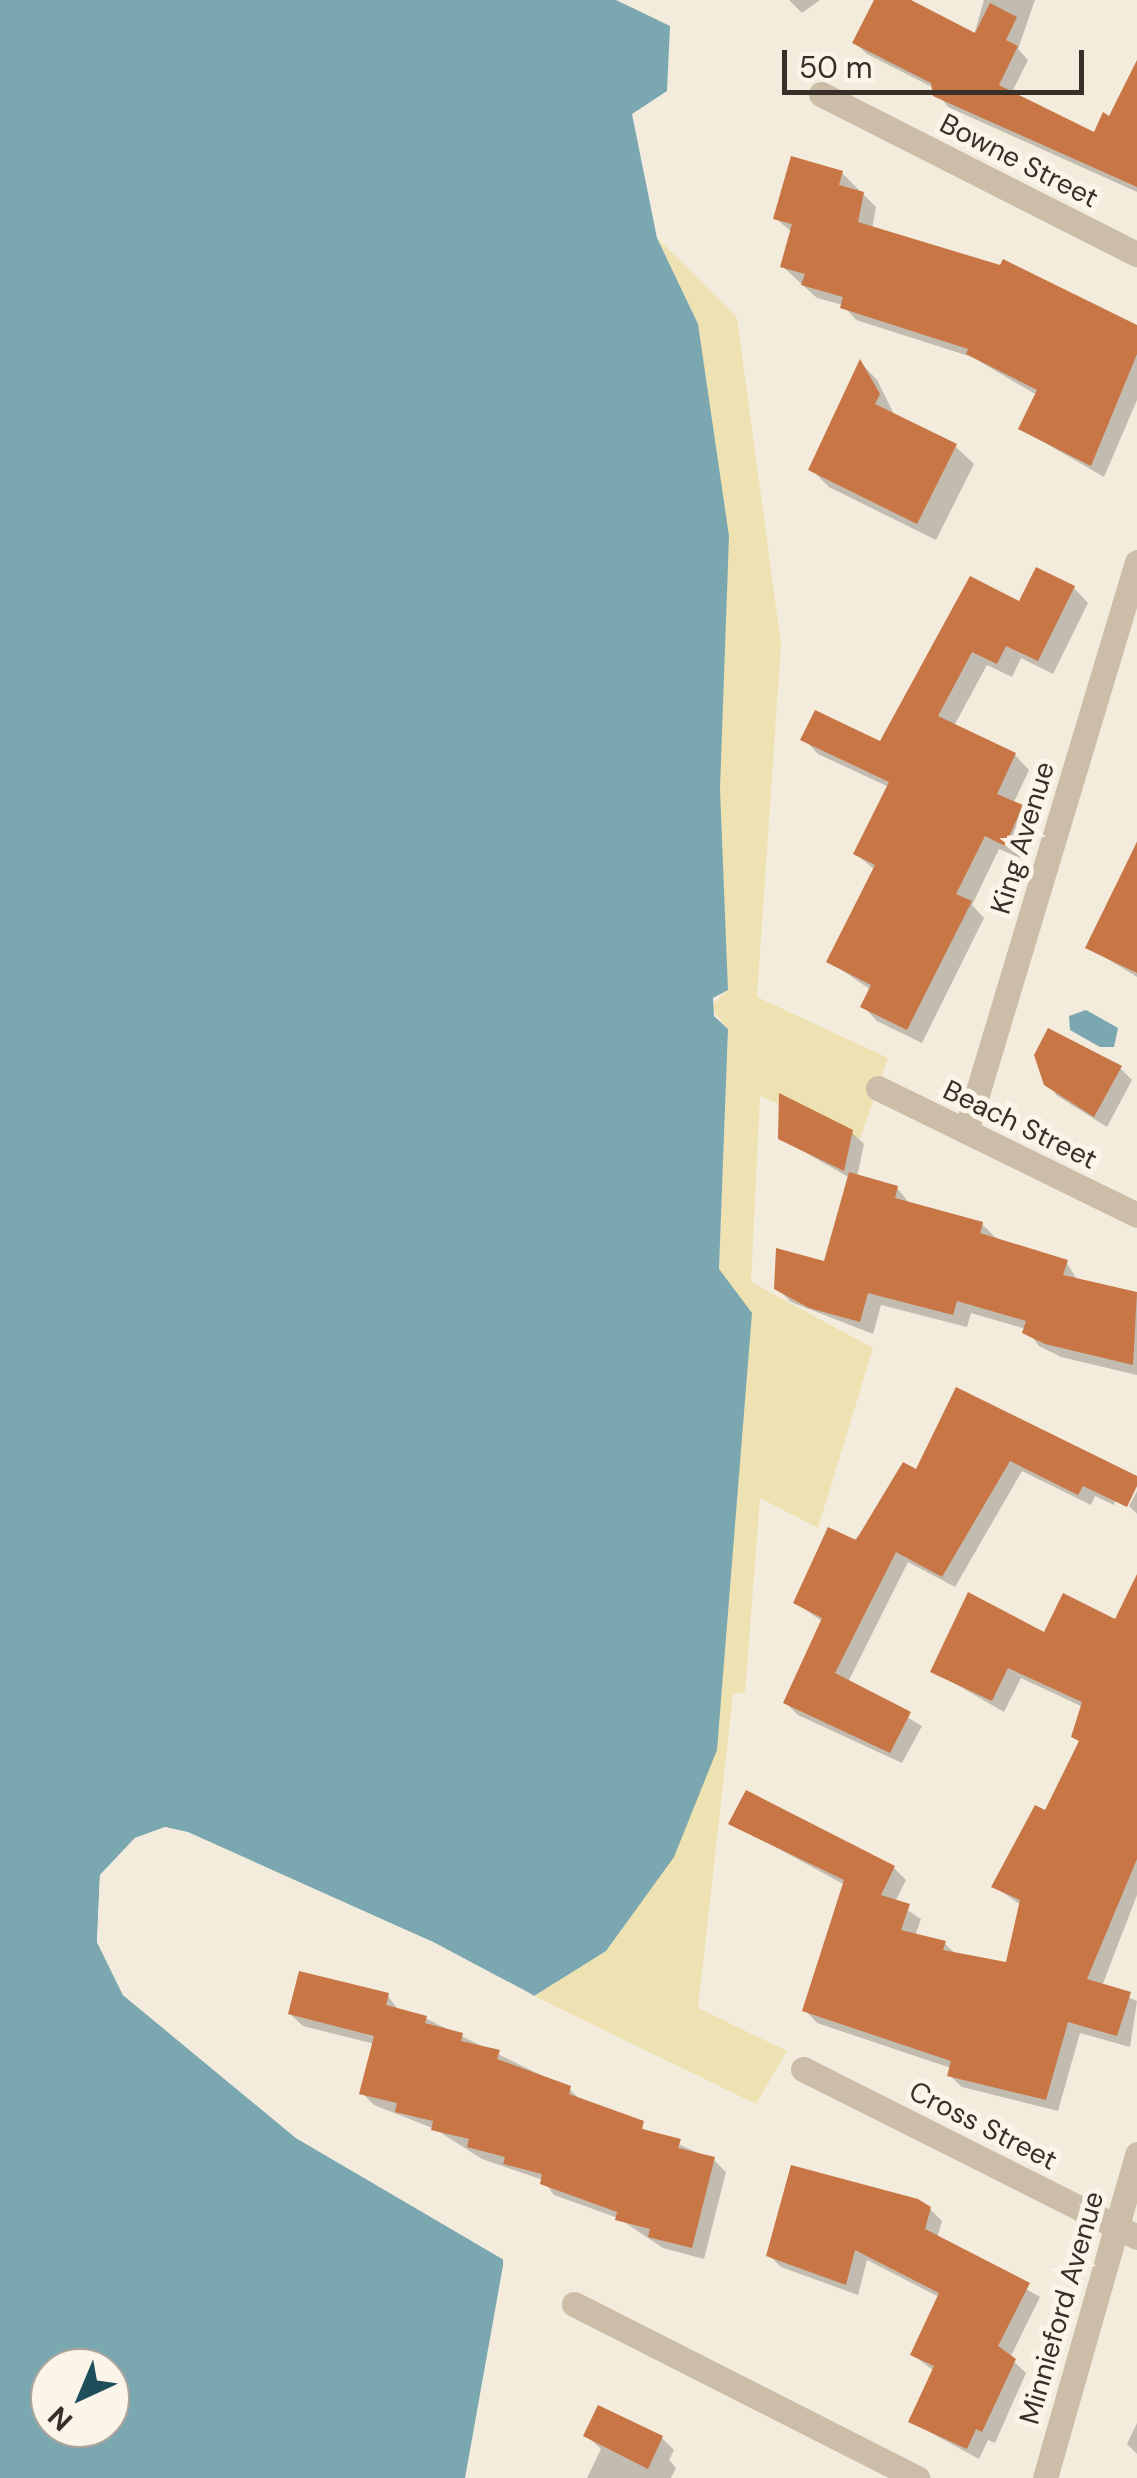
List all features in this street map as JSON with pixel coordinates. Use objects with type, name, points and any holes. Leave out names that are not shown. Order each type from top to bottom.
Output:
[{"type":"street","name":"Bowne Street","points":[[821,94],[1137,254]]},
{"type":"street","name":"King Avenue","points":[[966,1131],[1137,562]]},
{"type":"street","name":"Beach Street","points":[[878,1088],[1137,1215]]},
{"type":"street","name":"Cross Street","points":[[803,2069],[1126,2231]]},
{"type":"street","name":"Minnieford Avenue","points":[[1045,2478],[1126,2231],[1137,2154]]},
{"type":"street","points":[[574,2304],[917,2478]]},
{"type":"sand","points":[[657,238],[737,318],[781,644],[757,997],[888,1058],[860,1139],[760,1096],[751,1282],[873,1348],[818,1528],[760,1498],[745,1692],[733,1694],[698,2008],[787,2051],[756,2104],[534,1996],[606,1951],[719,1270],[728,1029],[710,1007],[728,990],[698,324]]},
{"type":"water","points":[[0,0],[616,0],[670,26],[667,91],[632,114],[657,238],[698,324],[729,536],[720,789],[728,990],[713,998],[714,1016],[728,1029],[719,1269],[752,1313],[717,1750],[674,1857],[606,1951],[534,1996],[433,1942],[188,1832],[165,1827],[135,1838],[100,1875],[97,1942],[123,1995],[296,2138],[504,2260],[465,2478],[0,2478]]},
{"type":"water","points":[[1086,1010],[1118,1028],[1114,1047],[1100,1047],[1070,1030],[1069,1016]]},
{"type":"pier","points":[[166,1827],[433,1942],[539,1998],[186,1836],[166,1832],[138,1842],[105,1877],[102,1941],[127,1992],[299,2133],[507,2256],[504,2288],[503,2259],[296,2138],[123,1995],[97,1942],[100,1875],[135,1838]]},
{"type":"building","points":[[874,0],[911,0],[975,33],[990,3],[1017,17],[1006,40],[1018,46],[999,85],[1094,132],[1103,112],[1109,116],[1137,60],[1137,187],[933,96],[931,83],[852,43]]},
{"type":"building","points":[[791,156],[843,171],[839,185],[864,192],[858,222],[1000,265],[1003,259],[1137,325],[1137,354],[1091,466],[1018,429],[1037,390],[966,354],[968,349],[840,308],[843,297],[801,285],[805,274],[780,267],[792,224],[773,219]]},
{"type":"building","points":[[860,359],[880,394],[875,404],[957,444],[917,524],[808,470]]},
{"type":"building","points":[[1036,567],[1075,586],[1038,661],[1006,646],[997,664],[972,652],[938,716],[1016,753],[997,794],[1023,805],[1005,846],[985,836],[956,894],[972,901],[907,1030],[860,1007],[871,985],[826,962],[875,865],[853,854],[889,782],[800,740],[815,710],[880,741],[970,576],[1019,601]]},
{"type":"building","points":[[1137,842],[1137,973],[1085,948]]},
{"type":"building","points":[[1048,1028],[1122,1066],[1094,1117],[1044,1085],[1034,1055]]},
{"type":"building","points":[[779,1093],[853,1130],[844,1171],[778,1139]]},
{"type":"building","points":[[849,1172],[898,1186],[895,1198],[983,1222],[980,1233],[1068,1260],[1063,1275],[1137,1292],[1133,1365],[1045,1344],[1022,1333],[1026,1321],[957,1301],[953,1315],[868,1293],[860,1322],[809,1308],[774,1289],[776,1248],[824,1261]]},
{"type":"building","points":[[956,1387],[1137,1476],[1137,1486],[1127,1507],[1083,1486],[1078,1495],[1010,1461],[942,1577],[896,1552],[835,1673],[911,1712],[890,1753],[783,1703],[822,1618],[793,1603],[828,1527],[856,1540],[903,1462],[916,1469]]},
{"type":"building","points":[[1137,1574],[1137,1859],[1087,1979],[1131,1992],[1117,2036],[1068,2022],[1046,2100],[947,2076],[951,2061],[802,2011],[844,1880],[728,1824],[746,1790],[895,1866],[881,1895],[910,1904],[901,1930],[946,1941],[943,1950],[1006,1962],[1020,1900],[991,1887],[1035,1805],[1045,1810],[1079,1741],[1071,1737],[1082,1702],[1008,1668],[992,1701],[930,1672],[968,1592],[1044,1632],[1063,1593],[1115,1619]]},
{"type":"building","points":[[299,1971],[389,1993],[386,2005],[427,2016],[425,2023],[463,2033],[461,2041],[500,2050],[497,2059],[571,2086],[569,2094],[644,2121],[642,2129],[681,2139],[678,2148],[715,2157],[692,2248],[648,2237],[650,2229],[615,2220],[617,2212],[540,2184],[542,2174],[503,2164],[505,2157],[467,2147],[469,2139],[431,2130],[433,2121],[395,2112],[397,2103],[359,2094],[374,2036],[288,2014]]},
{"type":"building","points":[[791,2165],[918,2199],[931,2207],[925,2229],[1030,2283],[998,2346],[1016,2359],[982,2432],[976,2429],[967,2449],[908,2422],[934,2366],[910,2355],[939,2293],[855,2250],[846,2285],[766,2256]]},
{"type":"building","points":[[598,2405],[663,2436],[648,2469],[583,2436]]}]
